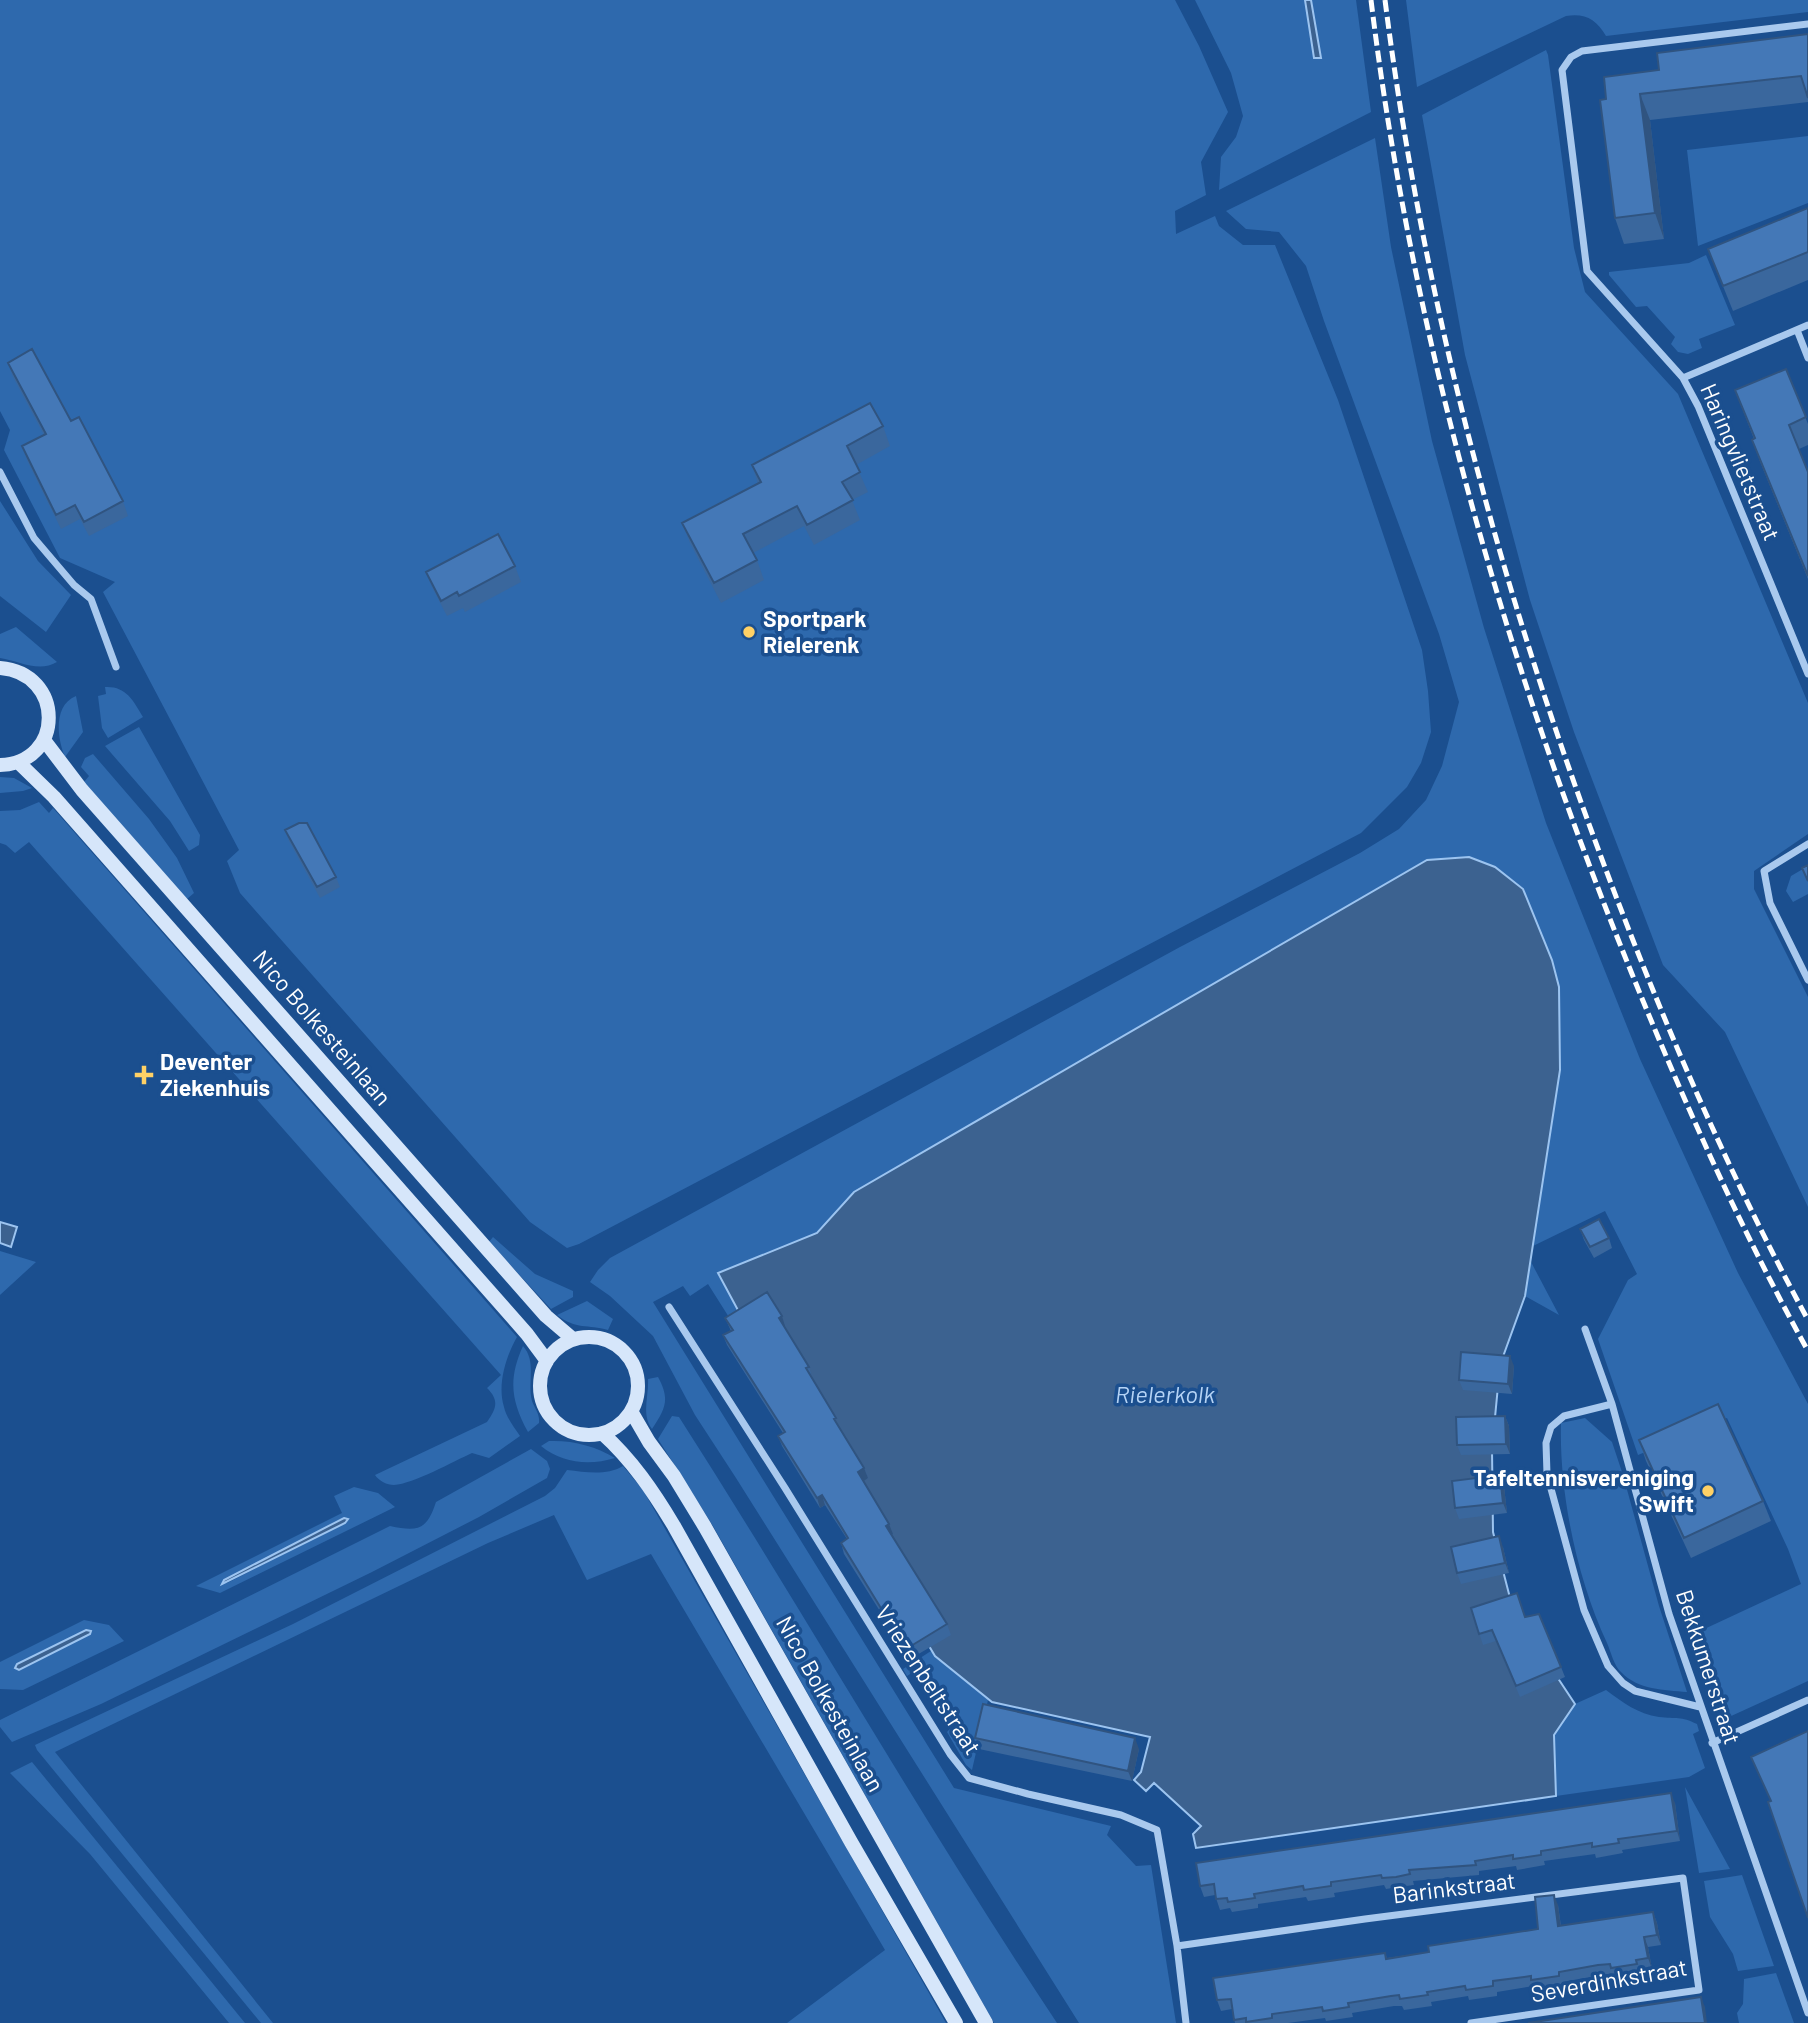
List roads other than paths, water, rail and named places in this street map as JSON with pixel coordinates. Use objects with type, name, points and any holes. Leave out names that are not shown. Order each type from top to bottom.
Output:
[{"type":"street","name":"Haringvlietstraat","points":[[1808,24],[1582,51],[1571,57],[1562,70],[1587,271],[1683,378],[1698,406],[1808,674]]},
{"type":"street","points":[[1683,378],[1808,326]]},
{"type":"street","points":[[1797,330],[1808,358]]},
{"type":"street","points":[[0,472],[34,538],[74,585],[90,599],[116,667]]},
{"type":"street","points":[[0,668],[24,674],[42,692],[48,703],[49,715],[44,740],[28,757],[0,765]]},
{"type":"street","name":"Nico Bolkesteinlaan","points":[[44,740],[82,790],[546,1317],[573,1339]]},
{"type":"street","name":"Nico Bolkesteinlaan","points":[[18,762],[54,797],[527,1334],[547,1361]]},
{"type":"street","points":[[1808,844],[1764,871],[1770,903],[1808,980]]},
{"type":"street","name":"Vriezenbeltstraat","points":[[669,1307],[950,1754],[969,1778],[1121,1815],[1157,1830],[1177,1945],[1185,2023]]},
{"type":"street","name":"Bekkumerstraat","points":[[1585,1329],[1612,1404],[1669,1614],[1808,2012]]},
{"type":"street","points":[[588,1337],[616,1345],[627,1354],[635,1367],[637,1397],[631,1410],[614,1428],[602,1433],[579,1433],[558,1423],[543,1401],[541,1388],[547,1361],[573,1339],[588,1337]]},
{"type":"street","points":[[1612,1404],[1564,1416],[1551,1427],[1546,1443],[1547,1474],[1584,1610],[1608,1666],[1623,1683],[1635,1691],[1700,1707]]},
{"type":"street","name":"Nico Bolkesteinlaan","points":[[631,1410],[705,1527],[986,2023]]},
{"type":"street","points":[[602,1433],[628,1458],[663,1507],[908,1944],[956,2023]]},
{"type":"street","points":[[1712,1742],[1808,1700]]},
{"type":"street","name":"Barinkstraat","points":[[1177,1945],[1683,1878],[1690,1931]]},
{"type":"street","name":"Severdinkstraat","points":[[1471,2023],[1699,1990],[1690,1931]]},
{"type":"water","points":[[1305,0],[1311,0],[1321,58],[1314,58]]},
{"type":"water","name":"Rielerkolk","points":[[1469,857],[1495,867],[1523,889],[1552,960],[1559,987],[1560,1070],[1525,1296],[1500,1365],[1492,1449],[1493,1532],[1509,1594],[1534,1642],[1575,1704],[1554,1735],[1556,1796],[1196,1848],[1193,1834],[1201,1826],[1154,1783],[1146,1791],[1134,1780],[1141,1772],[1150,1737],[992,1702],[935,1656],[818,1459],[718,1273],[817,1233],[854,1192],[1427,860]]},
{"type":"water","points":[[0,1222],[17,1227],[11,1247],[0,1243]]},
{"type":"water","points":[[344,1518],[348,1519],[345,1523],[222,1584],[224,1580]]},
{"type":"water","points":[[86,1630],[91,1631],[90,1634],[19,1670],[15,1668],[17,1664]]},
{"type":"railway","points":[[1371,0],[1411,250],[1469,496],[1504,617],[1543,737],[1632,974],[1693,1118],[1737,1212],[1808,1351]]},
{"type":"railway","points":[[1385,0],[1420,218],[1442,326],[1496,539],[1528,645],[1600,854],[1670,1032],[1722,1149],[1808,1320]]},
{"type":"place","name":"Sportpark Rielerenk","points":[[749,632]]},
{"type":"place","name":"Deventer Ziekenhuis","points":[[144,1075]]},
{"type":"place","name":"Tafeltennisvereniging Swift","points":[[1708,1491]]}]
